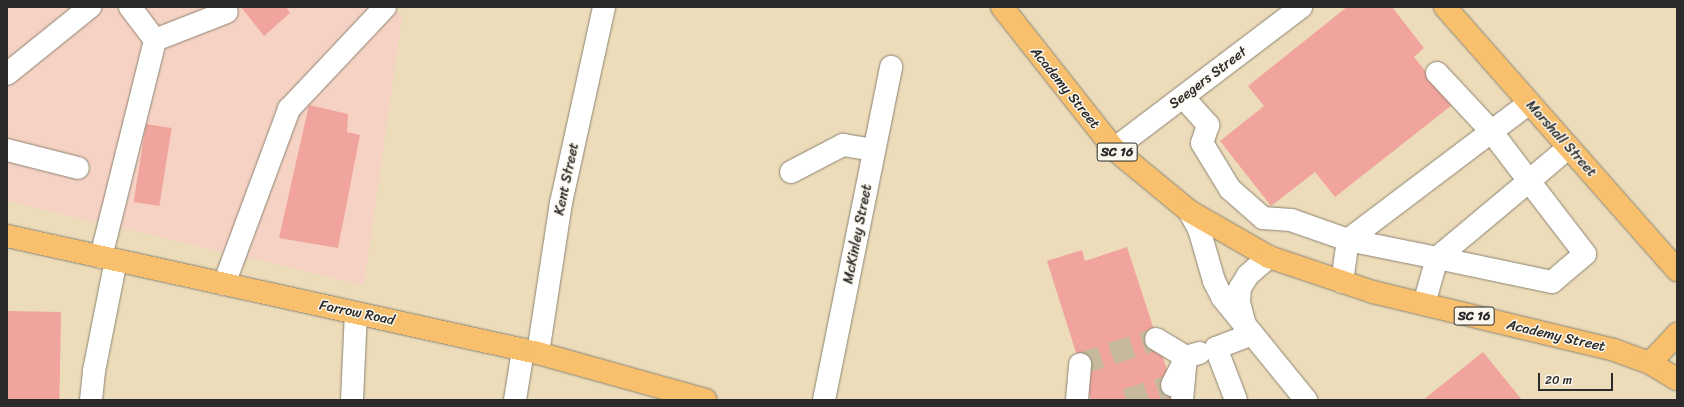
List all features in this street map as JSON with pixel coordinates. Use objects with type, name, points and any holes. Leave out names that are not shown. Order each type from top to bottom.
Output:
[{"type":"main road","name":"Academy Street","points":[[1002,7],[1114,149],[1189,211],[1270,257],[1373,292],[1614,350],[1650,363],[1677,379]]},
{"type":"main road","name":"Marshall Street","points":[[1445,7],[1677,270]]},
{"type":"main road","name":"Farrow Road","points":[[7,236],[530,351],[706,400]]},
{"type":"main road","points":[[1650,363],[1677,334]]},
{"type":"street","points":[[10,66],[90,7]]},
{"type":"street","points":[[91,400],[108,258],[155,40],[130,7]]},
{"type":"street","points":[[224,284],[289,110],[385,7]]},
{"type":"street","name":"Kent Street","points":[[515,400],[530,351],[604,7]]},
{"type":"street","name":"Seegers Street","points":[[1114,149],[1301,7]]},
{"type":"street","points":[[155,40],[227,12]]},
{"type":"street","name":"McKinley Street","points":[[824,400],[891,67]]},
{"type":"street","points":[[1183,97],[1208,125],[1202,144],[1230,189],[1263,218],[1291,220],[1348,240],[1552,282],[1585,254],[1491,131],[1437,73]]},
{"type":"street","points":[[1342,282],[1348,240],[1529,103]]},
{"type":"street","points":[[791,172],[843,145],[874,150]]},
{"type":"street","points":[[1424,304],[1437,258],[1569,147]]},
{"type":"street","points":[[7,150],[78,168]]},
{"type":"street","name":"Academy Street","points":[[1189,211],[1199,229],[1214,281],[1222,297],[1306,400]]},
{"type":"street","name":"Academy Street","points":[[1248,329],[1239,302],[1240,288],[1248,275],[1270,257]]},
{"type":"street","points":[[352,400],[356,313]]},
{"type":"street","points":[[1186,358],[1216,348],[1248,329]]},
{"type":"street","points":[[1156,338],[1186,358]]},
{"type":"street","points":[[1216,348],[1236,400]]},
{"type":"street","points":[[1177,393],[1186,358]]},
{"type":"street","points":[[1076,400],[1080,364]]},
{"type":"shaded area","points":[[7,7],[391,7],[402,16],[364,285],[7,201]]},
{"type":"building","points":[[241,7],[286,7],[290,13],[264,36]]},
{"type":"building","points":[[1347,7],[1392,7],[1424,48],[1414,57],[1452,105],[1335,197],[1315,172],[1271,206],[1220,141],[1264,106],[1248,86]]},
{"type":"building","points":[[309,105],[348,114],[347,132],[360,135],[338,248],[279,238]]},
{"type":"building","points":[[146,124],[172,128],[159,206],[134,202]]},
{"type":"building","points":[[1127,247],[1176,400],[1091,400],[1047,261],[1082,250],[1085,261]]},
{"type":"building","points":[[7,311],[61,312],[59,400],[7,400]]},
{"type":"building","points":[[1483,352],[1522,400],[1423,400]]},
{"type":"tunnel","points":[[1080,364],[1156,339]]},
{"type":"tunnel","points":[[1126,400],[1172,385]]}]
